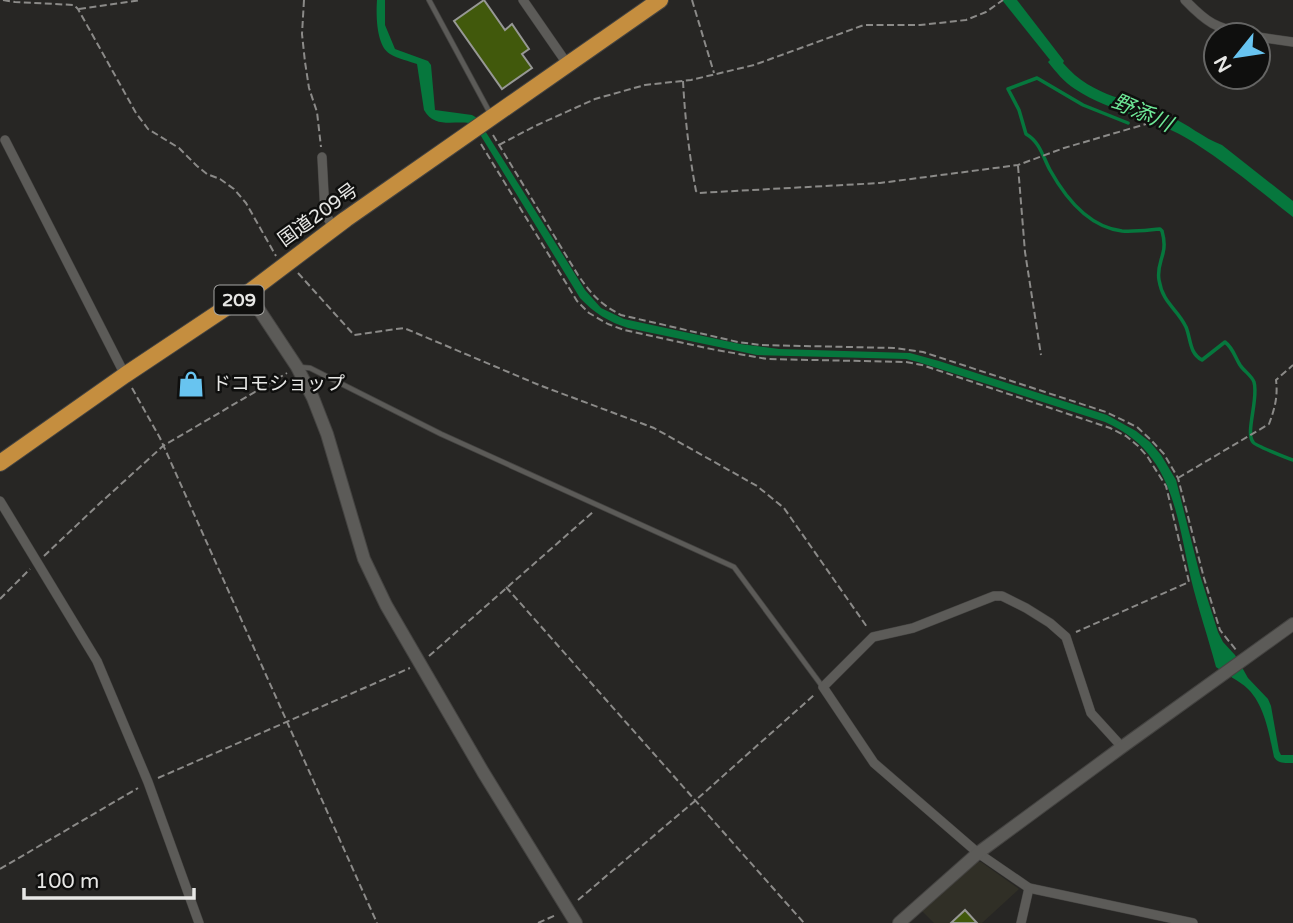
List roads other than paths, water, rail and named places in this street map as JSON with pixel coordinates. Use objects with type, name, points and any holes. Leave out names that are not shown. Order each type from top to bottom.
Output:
[{"type":"highway","name":"国道209号","points":[[0,463],[248,293],[334,229],[660,0]]},
{"type":"street","points":[[523,0],[568,65]]},
{"type":"street","points":[[1185,0],[1207,21]]},
{"type":"street","points":[[1272,39],[1293,42]]},
{"type":"street","points":[[5,140],[125,375]]},
{"type":"street","points":[[322,157],[325,213],[334,229]]},
{"type":"street","points":[[248,293],[297,367],[313,398],[327,434],[364,559],[386,605],[482,772],[576,923]]},
{"type":"street","points":[[0,501],[97,661],[148,782],[199,923]]},
{"type":"street","points":[[1122,747],[1091,713],[1066,637],[1050,623],[1002,596],[994,596],[913,628],[873,637],[822,687],[874,763],[978,853],[1029,888],[1168,921],[1194,923]]},
{"type":"street","points":[[900,923],[978,853],[1293,624]]},
{"type":"street","points":[[1021,923],[1029,888]]},
{"type":"lane","points":[[429,0],[482,127]]},
{"type":"lane","points":[[297,367],[310,368],[441,434],[734,567],[822,687]]},
{"type":"water","points":[[377,0],[385,0],[385,25],[395,49],[428,61],[431,65],[435,110],[477,118],[585,290],[601,308],[624,319],[740,344],[779,349],[910,353],[1107,415],[1150,442],[1176,480],[1200,575],[1218,632],[1248,678],[1268,699],[1279,751],[1281,755],[1293,755],[1293,763],[1280,762],[1274,757],[1266,721],[1254,696],[1216,667],[1168,487],[1145,450],[1128,435],[1105,422],[906,359],[757,355],[614,323],[580,298],[481,136],[469,123],[438,121],[428,116],[424,110],[417,64],[390,54],[382,44],[378,29]]},
{"type":"water","name":"野添川","points":[[1002,0],[1017,0],[1063,63],[1087,84],[1169,116],[1222,145],[1293,201],[1293,217],[1193,142],[1164,127],[1103,104],[1071,86],[1060,77],[1048,62],[1050,60]]},
{"type":"waterway","name":"野添川","points":[[1128,123],[1083,105],[1037,78],[1008,89],[1019,110],[1026,134],[1038,145],[1056,180],[1079,209],[1099,224],[1110,228],[1122,231],[1162,231],[1164,248],[1158,272],[1161,288],[1186,327],[1195,354],[1202,360],[1225,342],[1228,344],[1254,382],[1255,397],[1250,431],[1253,442],[1293,460]]},
{"type":"place","name":"ドコモショップ","points":[[191,384]]}]
